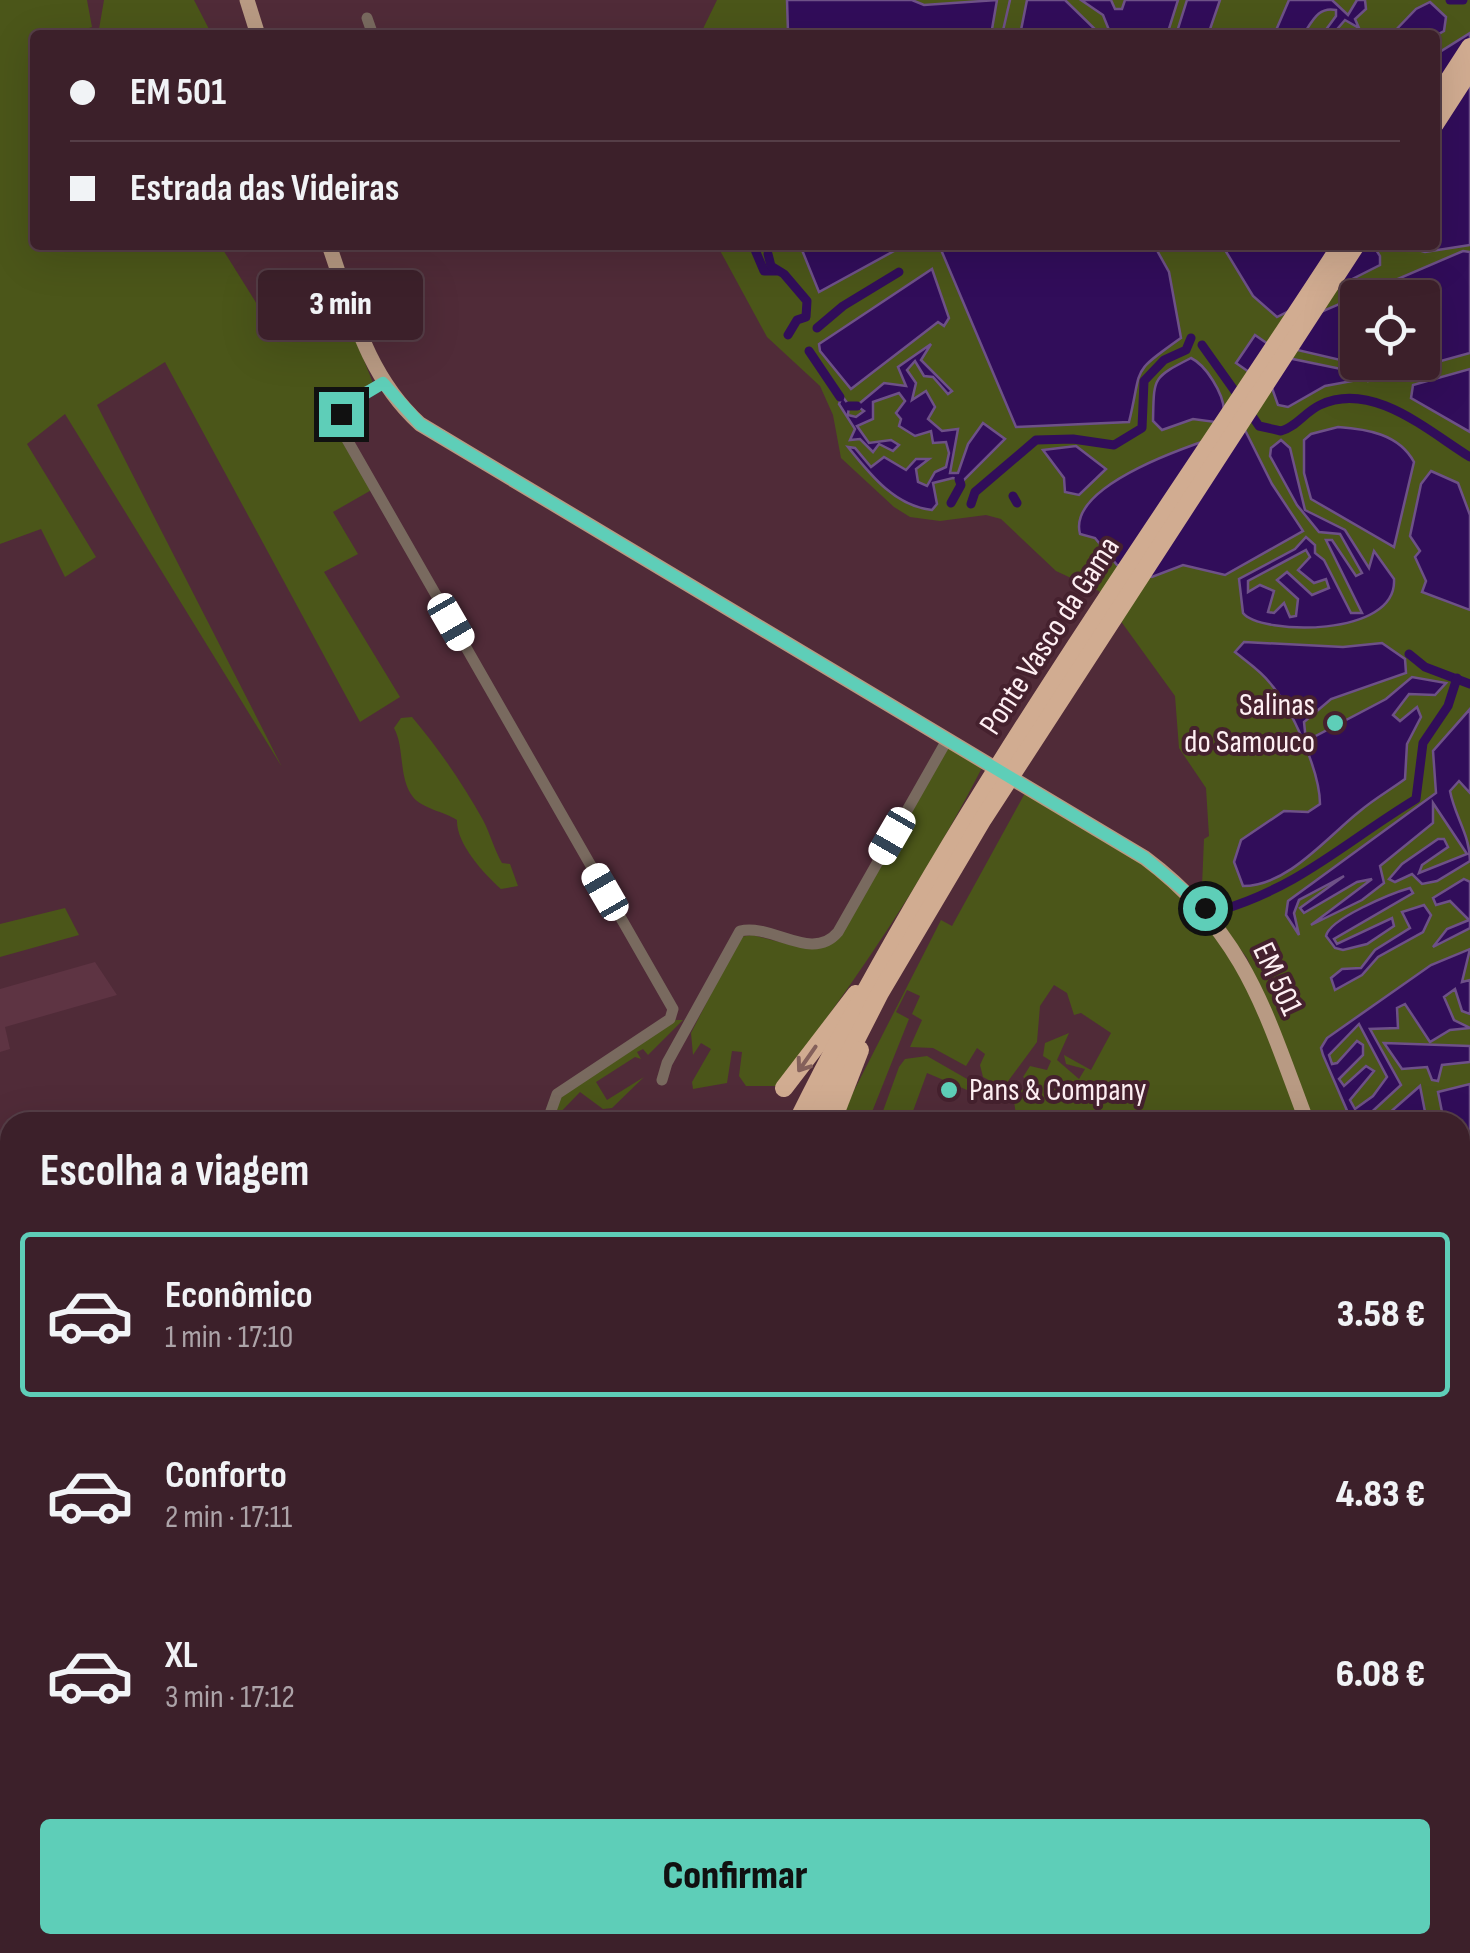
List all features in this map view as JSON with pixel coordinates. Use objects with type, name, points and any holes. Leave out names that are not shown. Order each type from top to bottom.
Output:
[{"type":"highway","points":[[1440,92],[1470,47]]},
{"type":"highway","points":[[1440,116],[1470,70]]},
{"type":"highway","name":"Ponte Vasco da Gama","points":[[802,1112],[977,816],[1338,250]]},
{"type":"highway","name":"Ponte Vasco da Gama","points":[[977,816],[1353,250]]},
{"type":"highway","points":[[784,1088],[834,1017],[876,984]]},
{"type":"highway","points":[[835,1112],[876,984]]},
{"type":"highway","name":"Ponte Vasco da Gama","points":[[818,1112],[876,984]]},
{"type":"main road","points":[[247,0],[256,30]]},
{"type":"main road","name":"EM 501","points":[[331,250],[360,338],[383,383],[420,424],[1145,858],[1205,908],[1243,963],[1303,1112]]},
{"type":"street","points":[[367,18],[371,30]]},
{"type":"street","points":[[383,383],[346,405],[341,414],[345,436],[673,1009],[670,1019],[557,1094],[551,1112]]},
{"type":"street","points":[[662,1080],[667,1062],[740,930],[752,928],[814,945],[832,940],[947,740]]},
{"type":"shaded area","points":[[787,0],[912,0],[924,5],[997,0],[992,30],[788,30]]},
{"type":"shaded area","points":[[1027,0],[1065,0],[1096,30],[1021,30]]},
{"type":"shaded area","points":[[1081,0],[1111,0],[1115,9],[1122,9],[1125,0],[1178,0],[1169,30],[1109,30],[1103,15]]},
{"type":"shaded area","points":[[1187,0],[1220,0],[1210,30],[1178,30]]},
{"type":"shaded area","points":[[1289,0],[1332,0],[1348,15],[1357,0],[1365,0],[1366,9],[1355,19],[1359,28],[1345,20],[1336,30],[1326,30],[1336,16],[1336,10],[1330,9],[1316,16],[1306,30],[1276,30]]},
{"type":"shaded area","points":[[1430,2],[1446,17],[1444,31],[1396,30],[1416,9]]},
{"type":"shaded area","points":[[1470,33],[1470,245],[1440,250],[1440,52]]},
{"type":"shaded area","points":[[802,250],[896,250],[819,292]]},
{"type":"shaded area","points":[[941,250],[1157,250],[1169,272],[1181,338],[1141,372],[1129,422],[1016,427]]},
{"type":"shaded area","points":[[1225,250],[1376,250],[1380,256],[1380,265],[1350,280],[1340,280],[1340,285],[1277,317],[1253,296]]},
{"type":"shaded area","points":[[1463,251],[1470,252],[1470,353],[1440,361],[1440,280],[1395,280]]},
{"type":"shaded area","points":[[932,269],[949,318],[944,326],[938,322],[851,389],[820,351],[819,344]]},
{"type":"shaded area","points":[[1340,304],[1340,360],[1293,349],[1281,329]]},
{"type":"shaded area","points":[[1255,335],[1288,358],[1340,369],[1340,380],[1352,381],[1325,386],[1288,407],[1278,405],[1272,388],[1236,363]]},
{"type":"shaded area","points":[[931,344],[921,360],[952,391],[948,394],[933,377],[924,376],[915,361],[907,370],[916,383],[912,400],[926,391],[935,407],[928,419],[942,431],[958,429],[950,473],[958,473],[968,444],[983,423],[1005,439],[964,480],[953,478],[933,483],[937,504],[932,510],[894,495],[848,447],[855,448],[871,467],[884,457],[906,470],[916,459],[929,459],[916,469],[918,482],[927,486],[935,472],[946,467],[946,442],[933,443],[931,431],[915,436],[899,426],[901,419],[896,413],[905,401],[899,393],[873,402],[873,419],[857,426],[869,443],[891,440],[899,445],[893,451],[879,444],[873,452],[860,439],[850,440],[855,429],[839,404],[842,396],[849,405],[848,415],[856,417],[864,411],[857,406],[884,383],[906,386],[898,367]]},
{"type":"shaded area","points":[[1191,358],[1213,380],[1224,410],[1215,422],[1193,419],[1162,430],[1153,421],[1155,387],[1162,375]]},
{"type":"shaded area","points":[[1470,369],[1470,432],[1411,398],[1413,385]]},
{"type":"shaded area","points":[[1338,427],[1391,439],[1414,462],[1394,547],[1311,499],[1304,473],[1304,440],[1311,434]]},
{"type":"shaded area","points":[[1244,428],[1272,484],[1303,531],[1225,575],[1183,565],[1152,577],[1117,565],[1095,538],[1080,534],[1081,515],[1094,497],[1116,481],[1172,453]]},
{"type":"shaded area","points":[[1281,440],[1290,448],[1305,510],[1345,530],[1369,568],[1374,551],[1394,579],[1389,598],[1374,612],[1352,621],[1299,627],[1274,625],[1243,613],[1239,579],[1295,549],[1306,537],[1324,560],[1351,613],[1362,613],[1326,540],[1332,540],[1356,576],[1362,573],[1340,534],[1319,532],[1297,505],[1270,456],[1271,448]],"holes":[[[1306,550],[1310,557],[1298,570],[1314,583],[1326,579],[1329,588],[1312,595],[1287,572],[1277,580],[1298,599],[1296,616],[1290,617],[1284,603],[1274,613],[1268,612],[1274,591],[1260,585],[1248,592],[1248,581]]]},
{"type":"shaded area","points":[[1076,446],[1106,469],[1079,495],[1065,492],[1064,478],[1043,450]]},
{"type":"shaded area","points":[[1431,471],[1458,483],[1470,515],[1470,610],[1422,592],[1426,581],[1415,557],[1420,551],[1410,536],[1421,484]]},
{"type":"shaded area","points":[[1244,642],[1343,647],[1382,643],[1405,659],[1406,673],[1331,699],[1304,722],[1306,741],[1386,699],[1412,677],[1446,683],[1435,695],[1409,694],[1393,715],[1400,721],[1417,707],[1421,717],[1407,744],[1405,779],[1291,869],[1260,884],[1243,886],[1234,862],[1241,840],[1284,811],[1308,812],[1320,804],[1310,758],[1287,708],[1266,679],[1235,652]]},
{"type":"shaded area","points":[[1470,709],[1470,793],[1459,781],[1450,791],[1468,843],[1470,861],[1437,881],[1422,884],[1412,874],[1395,882],[1389,879],[1402,864],[1438,839],[1444,839],[1448,847],[1422,865],[1419,873],[1467,854],[1433,803],[1433,823],[1380,866],[1384,883],[1362,900],[1311,925],[1372,879],[1357,882],[1304,913],[1300,908],[1344,876],[1299,900],[1294,913],[1299,935],[1286,915],[1288,901],[1436,793],[1433,751]]},
{"type":"shaded area","points":[[1464,879],[1470,882],[1470,928],[1433,947],[1447,929],[1469,920],[1450,901],[1436,905],[1433,898]]},
{"type":"shaded area","points":[[1410,888],[1413,893],[1334,939],[1337,944],[1392,918],[1394,926],[1367,944],[1343,950],[1335,948],[1326,936],[1349,915]]},
{"type":"shaded area","points":[[1424,905],[1431,915],[1423,932],[1378,957],[1362,975],[1335,990],[1331,978],[1342,969],[1361,968],[1375,950],[1410,928],[1402,912]]},
{"type":"shaded area","points":[[1470,949],[1462,982],[1470,980],[1470,1014],[1462,1011],[1455,989],[1444,997],[1454,1020],[1470,1028],[1450,1030],[1430,1042],[1405,1004],[1397,1008],[1398,1028],[1370,1029],[1401,1085],[1372,1112],[1348,1112],[1321,1048],[1327,1038],[1431,965]],"holes":[[[1359,1024],[1387,1077],[1373,1096],[1355,1109],[1350,1100],[1374,1071],[1366,1066],[1344,1086],[1339,1079],[1363,1055],[1363,1045],[1357,1041],[1337,1063],[1332,1064],[1329,1055]]]},
{"type":"shaded area","points":[[95,962],[117,995],[5,1027],[10,1049],[0,1052],[0,989]]},
{"type":"shaded area","points":[[1384,1043],[1470,1046],[1470,1062],[1442,1065],[1438,1081],[1432,1080],[1427,1067],[1402,1069]]},
{"type":"shaded area","points":[[1470,1084],[1470,1112],[1442,1112],[1438,1092]]},
{"type":"shaded area","points":[[1420,1086],[1425,1112],[1390,1112]]},
{"type":"green space","points":[[0,0],[87,0],[92,27],[30,30],[30,250],[223,250],[265,317],[337,292],[375,388],[341,414],[375,488],[333,512],[358,554],[324,572],[400,697],[360,722],[165,362],[97,405],[282,767],[65,414],[27,444],[96,557],[65,577],[41,529],[0,544]]},
{"type":"green space","points":[[104,0],[194,0],[209,30],[99,30]]},
{"type":"green space","name":"Salinas do Samouco","points":[[717,0],[1470,0],[1470,1112],[1310,1112],[1247,958],[1209,907],[1210,890],[1202,886],[1204,839],[1209,836],[1206,788],[1179,748],[1175,696],[1099,591],[1056,571],[1001,519],[986,515],[940,521],[910,517],[894,507],[841,458],[833,415],[820,386],[767,337],[720,250],[1440,250],[1440,30],[702,30]]},
{"type":"green space","points":[[412,717],[467,793],[502,863],[510,864],[518,886],[501,889],[466,848],[457,820],[413,797],[405,781],[394,728],[401,718]]},
{"type":"green space","points":[[947,740],[985,762],[914,888],[834,1008],[776,1086],[746,1086],[739,1076],[742,1052],[732,1051],[727,1083],[693,1089],[692,1082],[711,1049],[701,1043],[693,1055],[691,1033],[740,937],[752,935],[795,946],[832,940]]},
{"type":"green space","points":[[1025,793],[1140,863],[1202,915],[1220,937],[1248,987],[1297,1112],[1016,1112],[1013,1094],[1024,1089],[1022,1095],[1035,1103],[1042,1092],[1023,1077],[1030,1066],[1047,1070],[1051,1061],[1043,1056],[1045,1043],[1069,1033],[1057,1060],[1079,1079],[1085,1069],[1066,1064],[1064,1055],[1091,1070],[1111,1033],[1081,1013],[1074,1015],[1067,993],[1054,985],[1040,1006],[1037,1042],[1003,1088],[983,1077],[980,1065],[985,1054],[977,1048],[966,1066],[933,1048],[910,1047],[922,1020],[912,1014],[920,996],[907,990],[896,1012],[909,1019],[872,1112],[843,1112],[941,920],[952,926]]},
{"type":"green space","points":[[65,908],[79,935],[0,957],[0,924]]},
{"type":"green space","points":[[676,1020],[683,1020],[648,1055],[643,1049],[637,1052],[641,1059],[635,1057],[596,1082],[607,1100],[644,1077],[612,1108],[603,1109],[580,1092],[561,1112],[555,1112],[561,1096]]},
{"type":"green space","points":[[927,1056],[967,1079],[967,1090],[927,1073],[913,1112],[883,1112],[905,1059]]},
{"type":"waterway","points":[[1003,30],[1010,0]]},
{"type":"waterway","points":[[1450,0],[1463,0]]},
{"type":"waterway","points":[[755,250],[764,271],[777,271]]},
{"type":"waterway","points":[[768,254],[771,266],[784,274],[807,301],[806,317],[797,320],[788,335]]},
{"type":"waterway","points":[[817,328],[843,306],[899,272]]},
{"type":"waterway","points":[[971,504],[975,492],[1036,440],[1073,439],[1114,445],[1142,428],[1144,381],[1164,360],[1186,350],[1191,338]]},
{"type":"waterway","points":[[1202,345],[1239,397]]},
{"type":"waterway","points":[[809,351],[840,397]]},
{"type":"waterway","points":[[1248,410],[1259,426],[1281,431],[1320,405],[1359,399],[1399,412],[1470,457]]},
{"type":"waterway","points":[[849,406],[857,406]]},
{"type":"waterway","points":[[951,503],[961,485],[959,479]]},
{"type":"waterway","points":[[1013,496],[1017,503]]},
{"type":"waterway","points":[[1409,654],[1425,667],[1470,684]]},
{"type":"waterway","points":[[1218,911],[1298,876],[1416,799],[1423,743],[1448,706],[1457,678]]},
{"type":"place","name":"Salinas do Samouco","points":[[1335,723]]},
{"type":"place","name":"Pans & Company","points":[[949,1090]]},
{"type":"route","points":[[341,414],[355,398],[383,383],[395,402],[420,424],[1145,858],[1205,908]]}]
